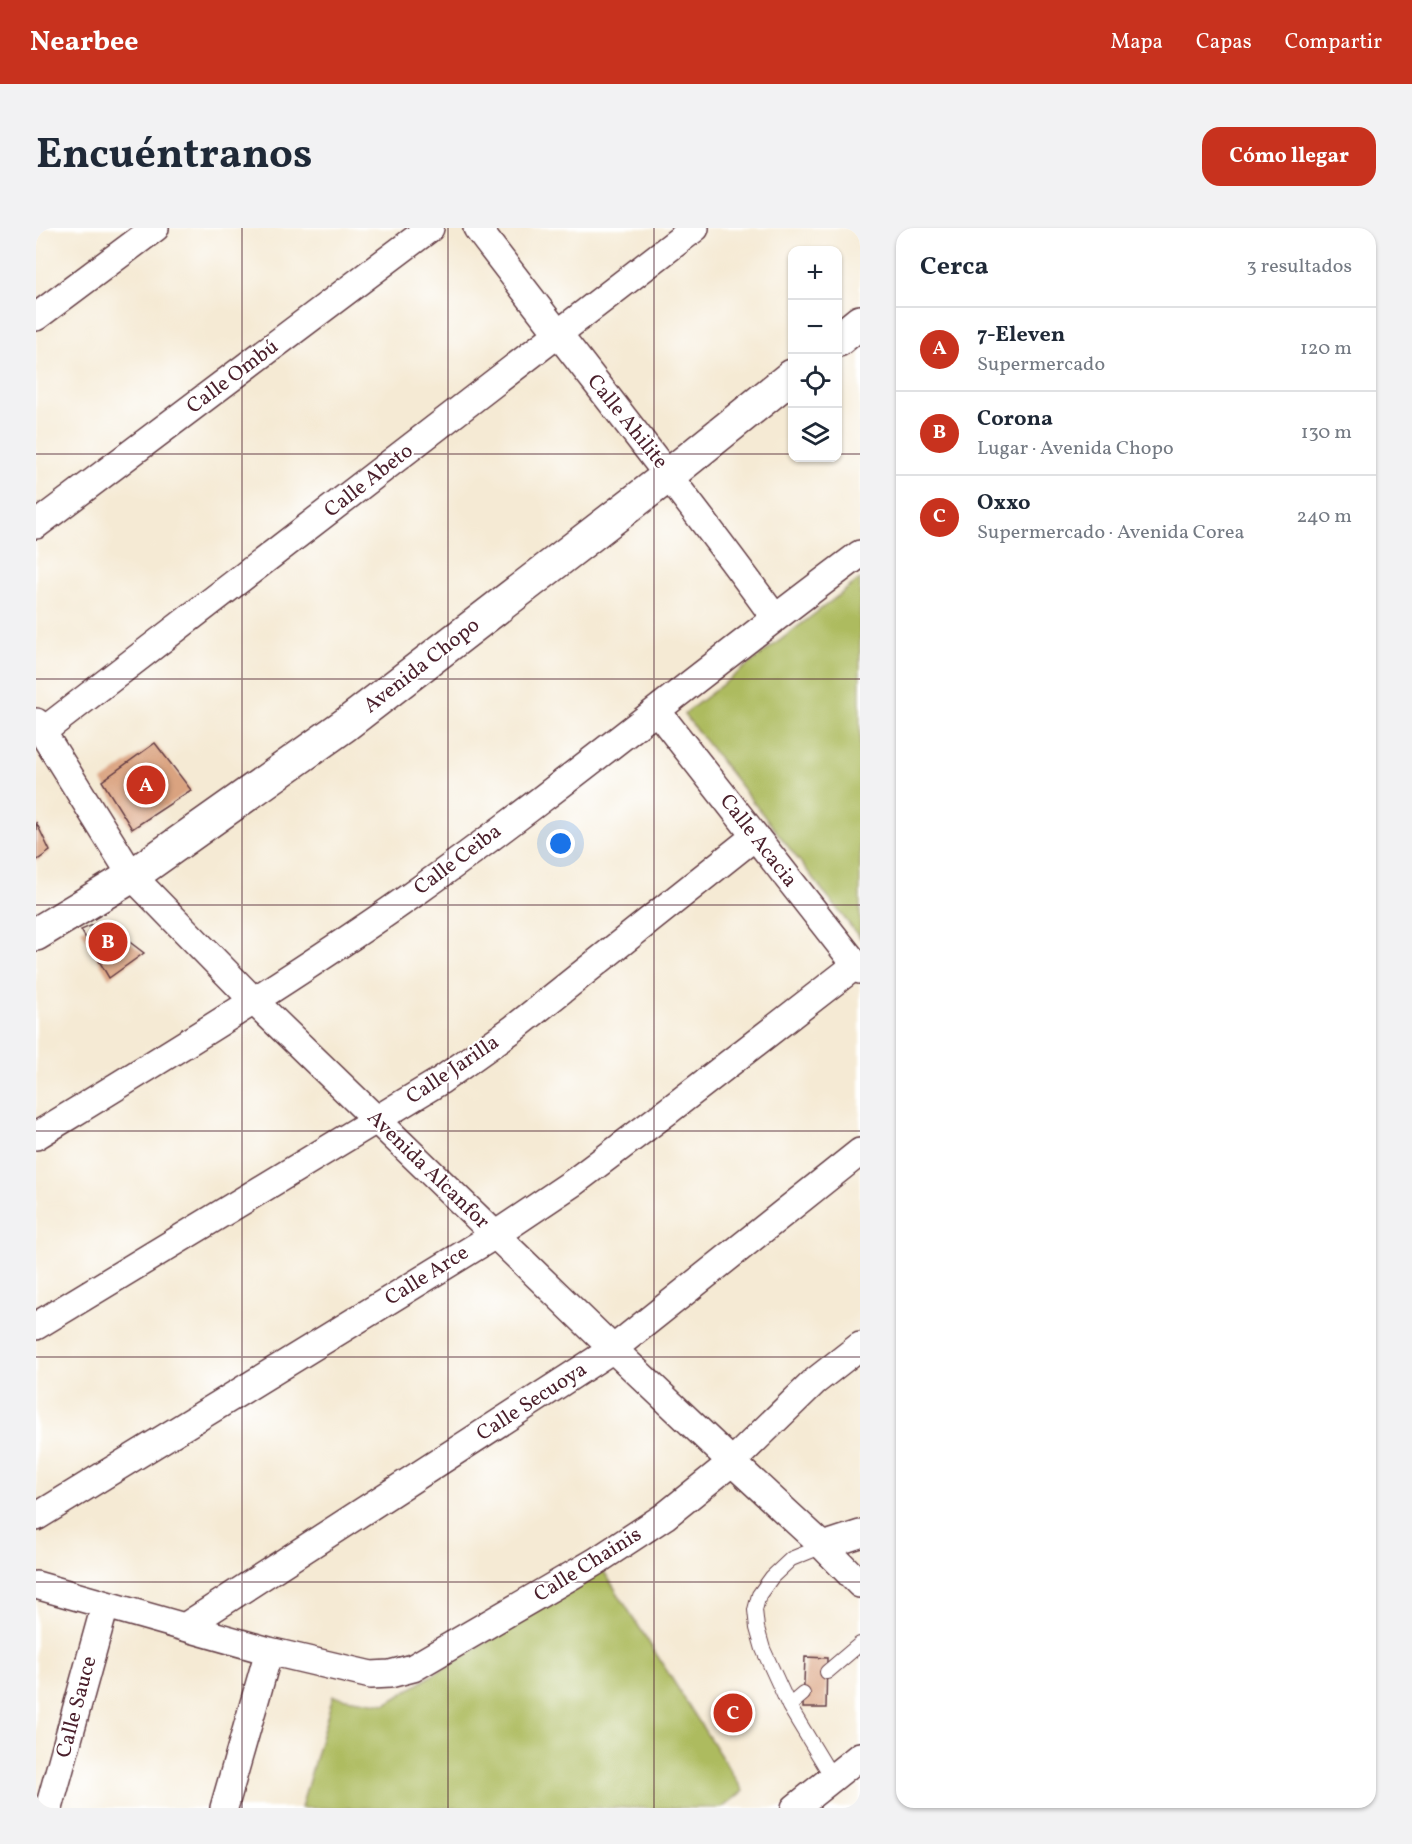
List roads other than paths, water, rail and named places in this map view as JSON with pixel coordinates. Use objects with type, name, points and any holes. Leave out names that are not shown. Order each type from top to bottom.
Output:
[{"type":"street","points":[[36,317],[155,228]]},
{"type":"street","name":"Calle Ombú","points":[[36,525],[430,228]]},
{"type":"street","name":"Calle Ahilite","points":[[477,228],[669,475],[775,618]]},
{"type":"street","name":"Calle Abeto","points":[[39,727],[558,335],[695,228]]},
{"type":"street","points":[[842,336],[860,322]]},
{"type":"street","name":"Avenida Chopo","points":[[36,934],[132,876],[345,725],[669,475],[788,379]]},
{"type":"street","name":"Calle Ceiba","points":[[36,1136],[255,1002],[414,893],[657,711],[860,554]]},
{"type":"street","name":"Calle Acacia","points":[[657,711],[858,967]]},
{"type":"street","name":"Avenida Alcanfor","points":[[39,727],[132,876],[255,1002],[613,1349],[824,1546],[860,1584]]},
{"type":"street","name":"Calle Jarilla","points":[[36,1326],[440,1081],[513,1029],[754,837]]},
{"type":"street","name":"Calle Arce","points":[[36,1517],[495,1235],[574,1182],[858,967]]},
{"type":"street","name":"Calle Secuoya","points":[[186,1626],[613,1349],[860,1152]]},
{"type":"street","name":"Calle Chainis","points":[[36,1585],[269,1651],[371,1675],[390,1674],[412,1668],[605,1556],[665,1516],[732,1462],[814,1382],[860,1346]]},
{"type":"street","points":[[824,1546],[860,1534]]},
{"type":"street","name":"Calle Sauce","points":[[49,1808],[105,1606]]},
{"type":"street","points":[[224,1808],[269,1651]]},
{"type":"street","points":[[795,1808],[860,1756]]},
{"type":"lane","points":[[824,1546],[791,1558],[772,1577],[759,1595],[755,1610],[763,1648],[789,1706],[832,1777]]},
{"type":"lane","points":[[827,1672],[860,1644]]},
{"type":"lane","points":[[789,1706],[803,1694]]},
{"type":"place","name":"7-Eleven","points":[[146,785]]},
{"type":"place","name":"Corona","points":[[108,942]]},
{"type":"place","name":"Oxxo","points":[[733,1713]]}]
